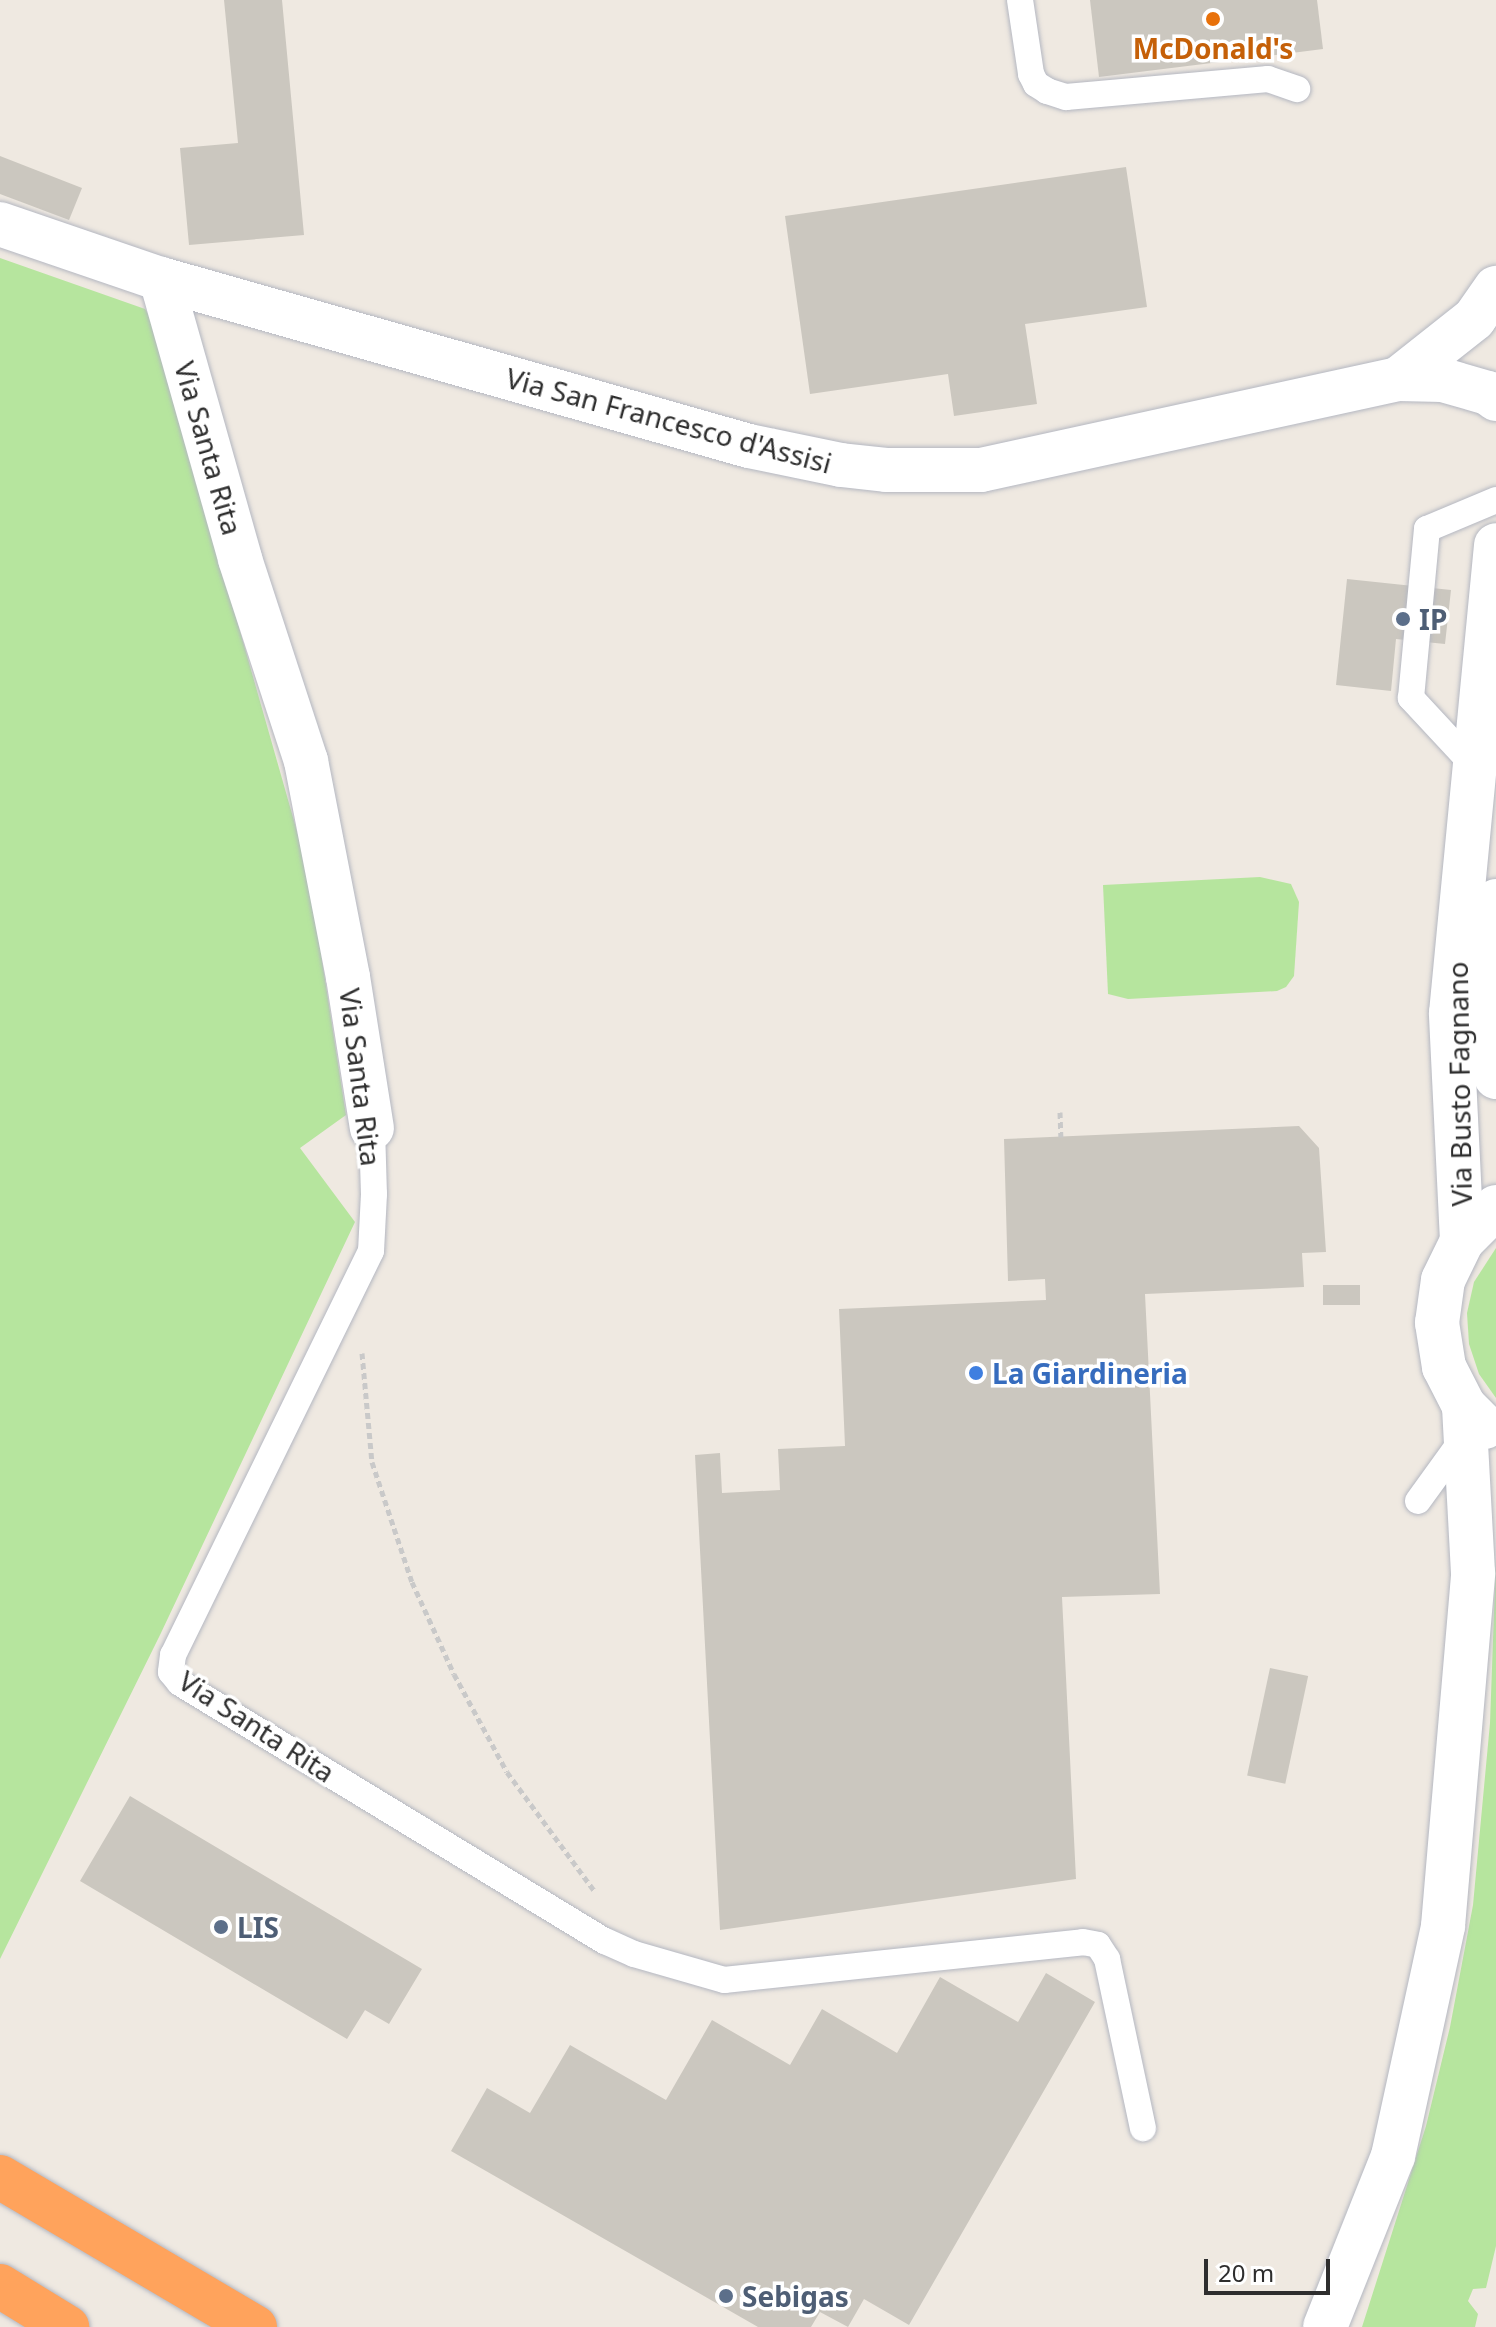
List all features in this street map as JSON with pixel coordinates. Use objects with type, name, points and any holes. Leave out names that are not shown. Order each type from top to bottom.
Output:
[{"type":"highway","points":[[0,2177],[255,2327]]},
{"type":"highway","points":[[0,2286],[67,2327]]},
{"type":"street","name":"Via San Francesco d'Assisi","points":[[0,224],[161,279],[749,446],[797,458],[886,470],[981,470],[1398,379],[1443,380],[1488,393],[1496,399]]},
{"type":"street","name":"Via Santa Rita","points":[[161,279],[240,559],[306,761],[348,977],[372,1128]]},
{"type":"street","name":"Via San Francesco d'Assisi","points":[[1398,379],[1474,319],[1496,288]]},
{"type":"street","name":"Via Busto Fagnano","points":[[1462,1241],[1451,1013],[1496,545]]},
{"type":"street","name":"Via Busto Fagnano","points":[[1496,901],[1485,1012],[1496,1077]]},
{"type":"street","points":[[1325,2327],[1393,2156],[1443,1926],[1473,1573],[1475,1427],[1444,1367],[1437,1323],[1443,1280],[1462,1241],[1496,1207]]},
{"type":"lane","points":[[1020,0],[1031,74],[1036,84],[1047,91],[1066,97],[1268,79],[1297,89]]},
{"type":"lane","points":[[1476,768],[1411,698],[1427,529],[1496,500]]},
{"type":"lane","name":"Via Santa Rita","points":[[372,1128],[374,1194],[371,1251],[173,1655],[171,1672],[180,1683],[605,1941],[634,1954],[724,1980],[1083,1942],[1098,1945],[1107,1959],[1143,2128]]},
{"type":"lane","points":[[1418,1501],[1475,1427]]},
{"type":"path","points":[[1060,1112],[1061,1137]]},
{"type":"path","points":[[363,1339],[372,1462],[412,1582],[454,1674],[507,1772],[598,1897]]},
{"type":"green space","points":[[0,258],[145,309],[151,318],[308,870],[346,1115],[300,1148],[355,1222],[160,1635],[0,1959]]},
{"type":"green space","points":[[1260,877],[1291,884],[1299,902],[1294,976],[1286,987],[1277,991],[1128,999],[1108,994],[1103,885]]},
{"type":"green space","points":[[1496,1248],[1496,1398],[1479,1374],[1469,1344],[1467,1313],[1474,1282]]},
{"type":"green space","points":[[1496,1557],[1496,2246],[1486,2288],[1473,2289],[1468,2301],[1478,2314],[1475,2327],[1362,2327],[1426,2126],[1450,2027],[1473,1905],[1490,1723]]},
{"type":"building","points":[[224,0],[282,0],[304,235],[189,245],[180,148],[238,143]]},
{"type":"building","points":[[1090,0],[1317,0],[1323,49],[1099,77]]},
{"type":"building","points":[[0,156],[82,188],[69,220],[0,194]]},
{"type":"building","points":[[1126,167],[1147,307],[1025,324],[1037,404],[954,416],[948,374],[810,394],[785,216]]},
{"type":"building","points":[[1347,579],[1451,590],[1445,644],[1396,639],[1391,691],[1336,685]]},
{"type":"building","points":[[1299,1126],[1319,1148],[1326,1252],[1302,1253],[1304,1287],[1145,1294],[1160,1594],[1062,1597],[1076,1879],[720,1930],[695,1455],[720,1453],[722,1493],[780,1490],[778,1449],[845,1446],[839,1309],[1046,1300],[1045,1279],[1008,1281],[1004,1139]]},
{"type":"building","points":[[1323,1285],[1360,1285],[1360,1305],[1323,1305]]},
{"type":"building","points":[[1270,1668],[1308,1676],[1285,1784],[1247,1776]]},
{"type":"building","points":[[130,1796],[422,1969],[389,2024],[365,2010],[347,2039],[80,1881]]},
{"type":"building","points":[[1046,1973],[1095,2002],[909,2325],[864,2299],[848,2327],[820,2312],[811,2327],[758,2327],[451,2151],[487,2088],[530,2113],[570,2045],[666,2100],[712,2020],[790,2065],[822,2009],[897,2053],[940,1977],[1018,2022]]},
{"type":"place","name":"McDonald's","points":[[1213,19]]},
{"type":"place","name":"IP","points":[[1403,619]]},
{"type":"place","name":"La Giardineria","points":[[976,1373]]},
{"type":"place","name":"LIS","points":[[221,1927]]},
{"type":"place","name":"Sebigas","points":[[726,2296]]}]
